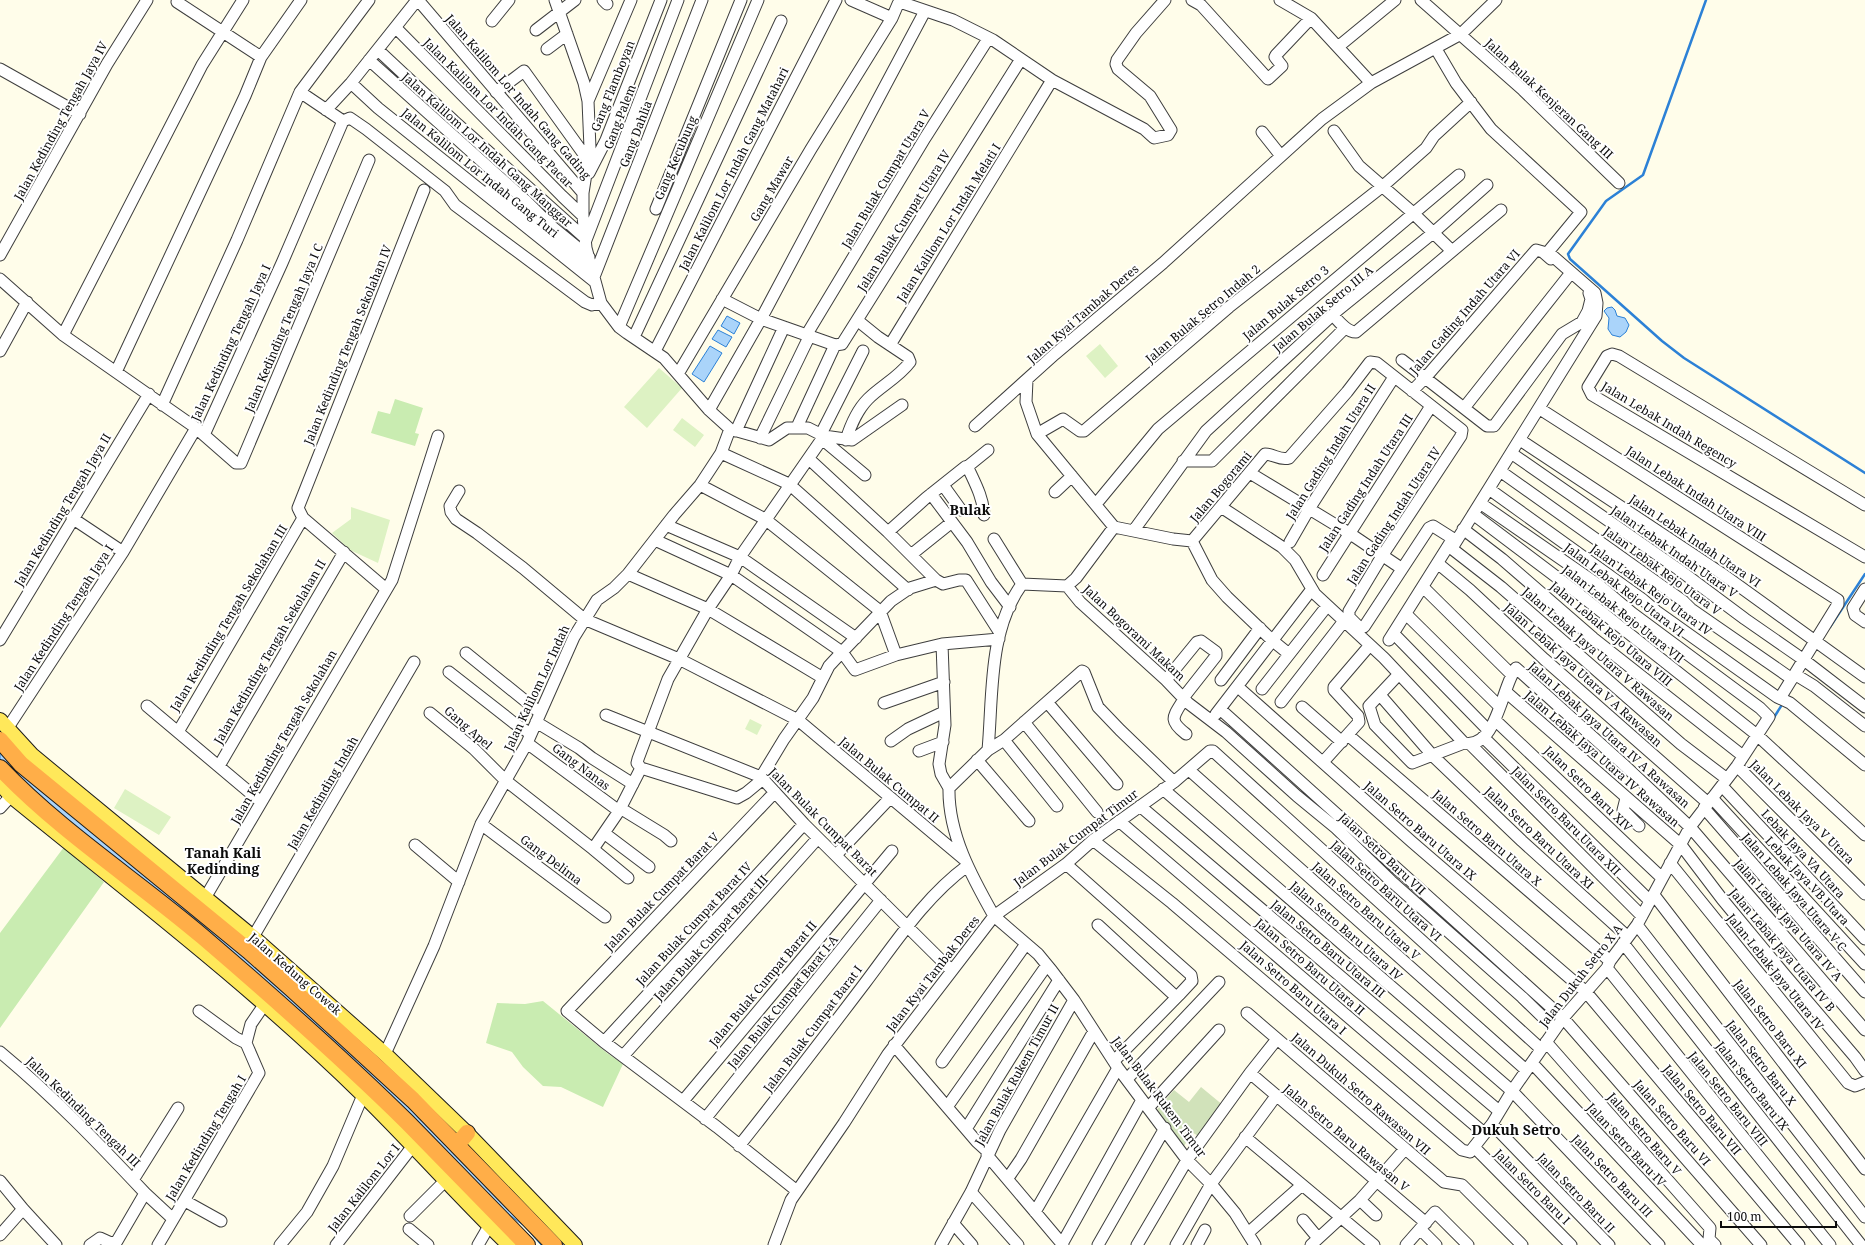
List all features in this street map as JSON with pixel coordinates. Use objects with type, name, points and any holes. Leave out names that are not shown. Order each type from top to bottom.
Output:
[{"type":"highway","name":"Jalan Kedung Cowek","points":[[2,730],[21,764],[152,862],[413,1100],[462,1139],[503,1212]]},
{"type":"highway","name":"Jalan Kedung Cowek","points":[[0,768],[21,790],[89,846],[198,941],[349,1068],[503,1212],[518,1227],[527,1245]]},
{"type":"highway","name":"Jalan Kedung Cowek","points":[[518,1227],[554,1245]]},
{"type":"main road","name":"Jalan Kedung Cowek","points":[[0,784],[11,796],[198,941],[264,1005],[364,1095],[445,1181],[503,1212],[518,1227]]},
{"type":"main road","name":"Jalan Kedung Cowek","points":[[152,862],[205,898],[253,937],[385,1054],[462,1139],[575,1245]]},
{"type":"street","name":"Jalan Kedinding Tengah Jaya IV","points":[[0,256],[127,30],[147,0]]},
{"type":"street","points":[[63,335],[202,65],[222,31],[243,0]]},
{"type":"street","points":[[116,372],[245,96],[261,57],[301,0]]},
{"type":"street","points":[[162,404],[237,240],[300,92],[369,0]]},
{"type":"street","points":[[326,110],[351,83],[417,0]]},
{"type":"street","name":"Jalan Kalilom Lor Indah Gang Gading","points":[[417,0],[583,193]]},
{"type":"street","points":[[492,21],[509,0]]},
{"type":"street","points":[[555,0],[584,82],[588,101],[590,148],[583,193],[583,216],[588,257],[601,303],[619,327],[655,351],[678,374],[709,410],[733,430],[769,440],[787,428],[808,428],[822,436],[864,475]]},
{"type":"street","points":[[536,30],[575,0]]},
{"type":"street","points":[[588,101],[631,0]]},
{"type":"street","name":"Gang Flamboyan","points":[[585,181],[606,140],[661,0]]},
{"type":"street","name":"Gang Palem","points":[[585,240],[678,0]]},
{"type":"street","name":"Gang Dahlia","points":[[593,276],[702,0]]},
{"type":"street","points":[[656,209],[741,0]]},
{"type":"street","name":"Gang Kecubung","points":[[619,327],[758,0]]},
{"type":"street","name":"Jalan Kalilom Lor Indah Gang Matahari","points":[[655,351],[836,0]]},
{"type":"street","points":[[851,0],[892,18]]},
{"type":"street","points":[[709,410],[762,319],[925,11],[953,20],[988,38],[1052,80],[1144,129],[1153,138],[1168,136],[1171,130],[1150,96],[1118,69],[1116,64],[1117,60],[1136,33],[1165,0]]},
{"type":"street","points":[[1192,0],[1201,5],[1268,79],[1282,66],[1275,57],[1276,55],[1309,20]]},
{"type":"street","points":[[1280,0],[1298,4],[1309,20],[1338,46],[1368,85]]},
{"type":"street","points":[[1338,46],[1395,0]]},
{"type":"street","name":"Jalan Bulak Kenjeran Gang III","points":[[1421,0],[1523,90],[1619,183]]},
{"type":"street","name":"Jalan Kyai Tambak Deres","points":[[1114,527],[1042,442],[1037,434],[1026,402],[1027,380],[1055,354],[1163,263],[1322,118],[1368,85],[1461,34],[1496,0]]},
{"type":"street","points":[[177,2],[191,4],[222,31],[261,57]]},
{"type":"street","name":"Gang Mawar","points":[[678,374],[811,149],[892,18],[898,4],[900,2],[925,11]]},
{"type":"street","points":[[634,337],[781,21]]},
{"type":"street","name":"Jalan Kalilom Lor Indah Gang Pacar","points":[[396,28],[583,216]]},
{"type":"street","points":[[547,49],[567,34]]},
{"type":"street","name":"Jalan Bulak Cumpat Utara V","points":[[760,438],[809,335],[925,138],[988,38]]},
{"type":"street","points":[[1393,639],[1409,617],[1425,589],[1540,409],[1596,314],[1598,303],[1596,293],[1548,252],[1581,212],[1491,129],[1456,83],[1436,49]]},
{"type":"street","points":[[378,50],[585,240]]},
{"type":"street","name":"Jalan Bulak Cumpat Utara IV","points":[[835,345],[842,344],[845,341],[1021,59]]},
{"type":"street","name":"Jalan Kalilom Lor Indah Gang Manggar","points":[[369,60],[525,200],[550,225],[588,257]]},
{"type":"street","points":[[0,69],[80,114]]},
{"type":"street","points":[[496,92],[524,71],[588,160]]},
{"type":"street","name":"Jalan Kalilom Lor Indah Melati I","points":[[890,345],[1052,80]]},
{"type":"street","name":"Jalan Kalilom Lor Indah Gang Turi","points":[[351,83],[378,108],[593,276]]},
{"type":"street","points":[[300,92],[342,121],[350,118],[366,129],[445,191],[455,204],[585,302],[592,306],[601,303]]},
{"type":"street","points":[[1383,186],[1426,148],[1434,136],[1471,102]]},
{"type":"street","name":"Jalan Kedinding Tengah Jaya I","points":[[2,730],[123,552],[200,432],[282,263],[342,121]]},
{"type":"street","points":[[1334,131],[1359,166],[1383,186],[1452,251]]},
{"type":"street","points":[[1262,132],[1282,156]]},
{"type":"street","name":"Jalan Kedinding Tengah Jaya I C","points":[[200,432],[236,463],[241,463],[369,160]]},
{"type":"street","name":"Jalan Bulak Setro 3","points":[[1096,504],[1158,429],[1412,213],[1459,175]]},
{"type":"street","name":"Jalan Bulak Setro III A","points":[[1134,530],[1206,431],[1333,315],[1433,233],[1487,185]]},
{"type":"street","points":[[491,186],[544,229],[593,276]]},
{"type":"street","name":"Jalan Bulak Setro Indah 2","points":[[1037,434],[1063,420],[1080,431],[1084,431],[1230,307],[1383,186]]},
{"type":"street","name":"Jalan Kedinding Tengah Sekolahan IV","points":[[301,514],[298,506],[424,190]]},
{"type":"street","points":[[1333,315],[1345,328],[1356,332],[1501,210]]},
{"type":"street","name":"Jalan Gading Indah Utara VI","points":[[1412,390],[1426,377],[1536,250],[1543,252],[1570,274]]},
{"type":"street","points":[[1394,376],[1431,406],[1464,420],[1494,426],[1562,334],[1582,322],[1588,311],[1591,299],[1590,293],[1570,274]]},
{"type":"street","name":"Jalan Gading Indah Utara IV","points":[[1401,568],[1364,627],[1359,627],[1349,617],[1349,611],[1464,420],[1570,274]]},
{"type":"street","points":[[0,279],[63,335],[200,432]]},
{"type":"street","points":[[722,299],[784,328],[809,335],[835,345],[797,427]]},
{"type":"street","points":[[0,351],[27,302]]},
{"type":"street","points":[[846,440],[849,430],[867,400],[897,376],[910,362],[908,357],[878,337],[857,320]]},
{"type":"street","points":[[733,430],[784,328]]},
{"type":"street","points":[[1183,461],[1212,461],[1345,328]]},
{"type":"street","points":[[863,350],[822,436],[809,458],[789,484],[740,557],[731,575],[708,609],[668,679],[638,760],[641,768],[737,798],[746,793],[762,778],[813,698],[829,666],[891,601],[908,590],[936,580]]},
{"type":"street","name":"Jalan Lebak Indah Regency","points":[[1865,505],[1619,356],[1612,354],[1607,356],[1588,387],[1592,395],[1865,557]]},
{"type":"street","points":[[1402,360],[1426,377],[1464,420]]},
{"type":"street","name":"Jalan Bogorami","points":[[1114,527],[1173,539],[1192,541],[1265,454],[1272,454],[1281,459],[1289,458],[1347,392],[1370,362],[1377,363],[1394,376]]},
{"type":"street","name":"Jalan Gading Indah Utara II","points":[[1290,542],[1309,509],[1394,376]]},
{"type":"street","points":[[975,426],[1027,380]]},
{"type":"street","name":"Jalan Kedinding Tengah Jaya II","points":[[0,640],[148,394]]},
{"type":"street","points":[[822,436],[852,440],[902,405]]},
{"type":"street","name":"Jalan Gading Indah Utara III","points":[[1323,575],[1431,406]]},
{"type":"street","name":"Jalan Lebak Indah Utara VIII","points":[[1540,409],[1838,600],[1838,604],[1817,643]]},
{"type":"street","name":"Jalan Kalilom Lor Indah","points":[[385,1054],[434,946],[481,824],[529,739],[574,636],[597,600],[614,588],[628,574],[666,525],[700,485],[721,453],[733,430]]},
{"type":"street","name":"Jalan Kedinding Tengah Sekolahan","points":[[205,898],[392,580],[438,436]]},
{"type":"street","name":"Jalan Lebak Indah Utara VI","points":[[1520,440],[1721,573],[1865,677]]},
{"type":"street","points":[[888,532],[932,494],[988,450]]},
{"type":"street","points":[[721,453],[789,484],[908,590]]},
{"type":"street","name":"Jalan Lebak Indah Utara V","points":[[1511,453],[1678,569],[1745,619],[1807,662],[1865,707]]},
{"type":"street","points":[[809,458],[912,554],[936,580],[945,584],[959,580],[966,580],[999,636]]},
{"type":"street","points":[[967,467],[980,495],[984,515]]},
{"type":"street","name":"Jalan Lebak Rejo Utara V","points":[[1500,471],[1683,601],[1697,613],[1797,677],[1814,686],[1865,726]]},
{"type":"street","points":[[1250,472],[1349,533],[1401,568],[1429,528],[1434,526],[1452,538],[1393,639],[1384,658]]},
{"type":"street","points":[[1055,492],[1072,476]]},
{"type":"street","points":[[700,485],[765,519],[880,611],[896,655]]},
{"type":"street","points":[[943,485],[960,510]]},
{"type":"street","name":"Jalan Lebak Rejo Utara IV","points":[[1489,489],[1642,599],[1656,612],[1784,700],[1865,765]]},
{"type":"street","name":"Jalan Bulak Cumpat II","points":[[459,491],[450,506],[451,512],[456,519],[523,568],[584,619],[679,659],[798,720],[966,863]]},
{"type":"street","points":[[932,494],[1010,607]]},
{"type":"street","name":"Jalan Lebak Rejo Utara VI","points":[[1480,503],[1600,586],[1632,613],[1760,708],[1769,717]]},
{"type":"street","name":"Jalan Setro Baru Utara XII","points":[[1221,507],[1282,547],[1295,560],[1312,589],[1327,606],[1384,658],[1640,920]]},
{"type":"street","points":[[301,514],[386,589]]},
{"type":"street","name":"Jalan Kedinding Tengah Sekolahan III","points":[[178,732],[301,514]]},
{"type":"street","name":"Jalan Lebak Rejo Utara VII","points":[[1473,514],[1579,594],[1759,738],[1865,835]]},
{"type":"street","points":[[72,518],[123,552]]},
{"type":"street","points":[[912,554],[952,522]]},
{"type":"street","points":[[666,525],[740,557],[856,638]]},
{"type":"street","points":[[1022,584],[1067,586],[1076,578],[1114,527]]},
{"type":"street","name":"Jalan Lebak Rejo Utara VIII","points":[[1464,529],[1502,559],[1593,638],[1743,756]]},
{"type":"street","points":[[994,539],[1022,584]]},
{"type":"street","points":[[655,540],[731,575],[842,652],[856,670],[896,655],[942,644],[999,636]]},
{"type":"street","points":[[1192,541],[1212,580],[1226,597],[1289,654]]},
{"type":"street","name":"Jalan Lebak Jaya Utara V Rawasan","points":[[1452,548],[1501,587],[1724,783]]},
{"type":"street","name":"Jalan Kedinding Tengah Sekolahan II","points":[[218,766],[344,552]]},
{"type":"street","name":"Jalan Lebak Jaya Utara V A Rawasan","points":[[1441,566],[1470,590],[1544,659],[1708,803]]},
{"type":"street","points":[[628,574],[708,609],[823,678]]},
{"type":"street","points":[[988,750],[992,681],[999,636],[1014,595],[1022,584]]},
{"type":"street","name":"Jalan Bogorami Makam","points":[[1067,586],[1080,602],[1166,680],[1185,700]]},
{"type":"street","points":[[1211,720],[1238,687],[1312,589]]},
{"type":"street","points":[[1399,674],[1368,707],[1375,725],[1412,763],[1467,744],[1486,734],[1495,720],[1506,692],[1511,674],[1425,589]]},
{"type":"street","points":[[1863,591],[1853,608],[1855,615],[1865,622]]},
{"type":"street","points":[[1262,689],[1327,606]]},
{"type":"street","points":[[1409,617],[1500,707]]},
{"type":"street","points":[[1281,702],[1344,621]]},
{"type":"street","points":[[1222,680],[1260,628]]},
{"type":"street","name":"Jalan Setro Baru XI","points":[[1393,639],[1486,734],[1652,898],[1865,1169]]},
{"type":"street","points":[[1166,680],[1197,642],[1201,641],[1209,645],[1216,652],[1216,656],[1175,716],[1175,726],[1186,734]]},
{"type":"street","points":[[1784,700],[1817,643]]},
{"type":"street","points":[[942,644],[945,724],[940,769],[949,788],[988,750],[1004,740],[1081,671],[1083,671],[1098,707],[1174,782]]},
{"type":"street","points":[[1323,762],[1359,722],[1359,719],[1334,690],[1334,687],[1370,645]]},
{"type":"street","points":[[466,653],[538,717],[592,758],[633,784]]},
{"type":"street","name":"Jalan Kedinding Indah","points":[[253,937],[414,662]]},
{"type":"street","name":"Jalan Lebak Jaya Utara IV A Rawasan","points":[[1511,674],[1516,668],[1623,764],[1690,827]]},
{"type":"street","name":"Gang Nanas","points":[[449,672],[514,723],[529,739],[619,810],[664,835],[671,841]]},
{"type":"street","points":[[884,703],[944,682]]},
{"type":"street","name":"Jalan Setro Baru Utara IX","points":[[1238,687],[1586,992]]},
{"type":"street","name":"Jalan Lebak Jaya Utara IV Rawasan","points":[[1506,692],[1680,845]]},
{"type":"street","name":"Jalan Setro Baru Utara XI","points":[[1380,695],[1433,756],[1626,940]]},
{"type":"street","name":"Jalan Setro Baru VII","points":[[1185,700],[1211,720],[1336,828],[1396,885],[1522,997],[1555,1029]]},
{"type":"street","points":[[1046,702],[1117,784]]},
{"type":"street","points":[[146,706],[261,802]]},
{"type":"street","name":"Jalan Setro Baru Utara X","points":[[1302,707],[1345,738],[1608,965]]},
{"type":"street","name":"Jalan Setro Baru VI","points":[[1220,709],[1563,1018],[1761,1245]]},
{"type":"street","points":[[891,742],[908,729],[944,712]]},
{"type":"street","name":"Gang Apel","points":[[430,713],[474,749],[505,780],[628,878]]},
{"type":"street","name":"Jalan Bulak Cumpat Barat","points":[[606,715],[649,731],[762,778],[804,824],[951,970]]},
{"type":"street","name":"Jalan Dukuh Setro X A","points":[[1474,1147],[1492,1124],[1512,1091],[1563,1018],[1608,965],[1640,920],[1690,827],[1743,756],[1759,738],[1769,717]]},
{"type":"street","name":"Jalan Setro Baru XIV","points":[[1495,720],[1662,878]]},
{"type":"street","points":[[1024,722],[1097,812]]},
{"type":"street","points":[[1004,740],[1057,806]]},
{"type":"street","points":[[919,751],[943,742]]},
{"type":"street","name":"Jalan Bulak Cumpat Timur","points":[[994,916],[1066,864],[1093,840],[1174,782],[1210,751],[1213,751]]},
{"type":"street","name":"Jalan Setro Baru Utara VI","points":[[1213,751],[1544,1046]]},
{"type":"street","points":[[977,760],[1030,821]]},
{"type":"street","name":"Jalan Lebak Jaya V Utara","points":[[1737,766],[1865,894]]},
{"type":"street","points":[[593,849],[619,810],[641,768]]},
{"type":"street","name":"Jalan Setro Baru Utara V","points":[[1189,770],[1529,1066]]},
{"type":"street","name":"Lebak Jaya VA Utara","points":[[1724,783],[1865,939]]},
{"type":"street","name":"Jalan Kyai Tambak Deres","points":[[774,1245],[791,1200],[844,1123],[894,1045],[994,916],[966,863],[949,803],[949,788]]},
{"type":"street","name":"Jalan Setro Baru Utara IV","points":[[1163,789],[1512,1091]]},
{"type":"street","name":"Jalan Bulak Cumpat Barat V","points":[[604,1042],[567,1012],[567,1009],[775,792]]},
{"type":"street","points":[[0,808],[11,796]]},
{"type":"street","points":[[836,855],[890,798]]},
{"type":"street","points":[[1626,798],[1623,810],[1639,826]]},
{"type":"street","name":"Lebak Jaya VB Utara","points":[[1708,803],[1865,964]]},
{"type":"street","name":"Jalan Lebak Jaya Utara V C","points":[[1708,803],[1865,992]]},
{"type":"street","name":"Jalan Setro Baru Utara III","points":[[1140,806],[1499,1112]]},
{"type":"street","name":"Jalan Setro Baru Utara II","points":[[1119,821],[1484,1133]]},
{"type":"street","name":"Gang Delima","points":[[481,824],[605,917]]},
{"type":"street","name":"Jalan Bulak Cumpat Barat IV","points":[[604,1042],[804,824]]},
{"type":"street","name":"Jalan Lebak Jaya Utara IV A","points":[[1690,827],[1865,1030]]},
{"type":"street","points":[[604,833],[649,867]]},
{"type":"street","name":"Jalan Bulak Cumpat Barat III","points":[[623,1056],[818,838]]},
{"type":"street","name":"Jalan Setro Baru Utara I","points":[[1093,840],[1183,912],[1462,1150],[1470,1152],[1474,1147]]},
{"type":"street","points":[[415,845],[459,882]]},
{"type":"street","name":"Jalan Lebak Jaya Utara IV B","points":[[1680,845],[1722,899],[1855,1057],[1865,1071]]},
{"type":"street","name":"Jalan Bulak Cumpat Barat II","points":[[682,1101],[864,882],[892,851]]},
{"type":"street","name":"Jalan Bulak Cumpat Barat I","points":[[739,1146],[821,1042],[907,926],[966,863]]},
{"type":"street","name":"Jalan Lebak Jaya Utara IV","points":[[1670,863],[1848,1083],[1855,1086],[1865,1082]]},
{"type":"street","points":[[1035,1212],[1116,1064],[1192,981],[1191,975],[1066,864]]},
{"type":"street","name":"Jalan Bulak Cumpat Barat I-A","points":[[705,1119],[881,900]]},
{"type":"street","name":"Jalan Bulak Rukem Timur II","points":[[941,1245],[971,1192],[988,1154],[1074,1000],[1048,965],[994,916]]},
{"type":"street","name":"Jalan Setro Baru X","points":[[1640,920],[1865,1217]]},
{"type":"street","points":[[1098,925],[1174,994],[1179,995]]},
{"type":"street","name":"Jalan Setro Baru IX","points":[[1626,940],[1861,1245]]},
{"type":"street","points":[[942,1062],[1026,944]]},
{"type":"street","points":[[947,1107],[1048,965]]},
{"type":"street","name":"Jalan Setro Baru VIII","points":[[1608,965],[1830,1245]]},
{"type":"street","points":[[966,1129],[1059,980]]},
{"type":"street","points":[[1127,1079],[1219,982]]},
{"type":"street","name":"Jalan Setro Baru VII","points":[[1586,992],[1799,1245]]},
{"type":"street","name":"Jalan Bulak Rukem Timur","points":[[1074,1000],[1116,1064],[1145,1104],[1187,1160],[1212,1184],[1235,1213],[1255,1245]]},
{"type":"street","points":[[199,1011],[236,1038],[246,1043],[251,1024],[264,1005]]},
{"type":"street","name":"Jalan Dukuh Setro Rawasan VII","points":[[1247,1014],[1444,1182],[1462,1185],[1522,1245]]},
{"type":"street","points":[[894,1045],[1063,1244],[1145,1104],[1220,1030]]},
{"type":"street","points":[[1008,1178],[1021,1159],[1094,1031]]},
{"type":"street","points":[[1137,1245],[1187,1160],[1250,1073],[1277,1039]]},
{"type":"street","points":[[604,1042],[797,1191]]},
{"type":"street","name":"Jalan Kedinding Tengah I","points":[[158,1245],[259,1074],[246,1043]]},
{"type":"street","name":"Jalan Setro Baru V","points":[[1544,1046],[1710,1228],[1709,1239],[1715,1245]]},
{"type":"street","name":"Jalan Kedinding Tengah III","points":[[0,1052],[30,1078],[173,1219]]},
{"type":"street","name":"Jalan Setro Baru IV","points":[[1529,1066],[1702,1245]]},
{"type":"street","name":"Jalan Setro Baru Rawasan V","points":[[1250,1073],[1378,1182],[1423,1223]]},
{"type":"street","name":"Jalan Setro Baru III","points":[[1512,1091],[1659,1245]]},
{"type":"street","points":[[280,1245],[307,1212],[329,1172],[364,1095]]},
{"type":"street","points":[[1176,1245],[1212,1184],[1276,1096]]},
{"type":"street","points":[[133,1180],[178,1108]]},
{"type":"street","name":"Jalan Setro Baru II","points":[[1492,1124],[1609,1245]]},
{"type":"street","points":[[1098,1245],[1164,1128]]},
{"type":"street","points":[[1245,1137],[1374,1245]]},
{"type":"street","name":"Jalan Kalilom Lor I","points":[[336,1245],[412,1147]]},
{"type":"street","name":"Jalan Setro Baru I","points":[[1474,1147],[1571,1245]]},
{"type":"street","points":[[1303,1220],[1315,1242],[1378,1182],[1405,1149]]},
{"type":"street","points":[[410,1216],[445,1181]]},
{"type":"street","points":[[1248,1233],[1302,1185]]},
{"type":"street","points":[[2,1187],[56,1245]]},
{"type":"street","points":[[971,1192],[1018,1245]]},
{"type":"street","points":[[90,1245],[100,1238],[110,1244],[118,1241],[145,1193]]},
{"type":"street","points":[[185,1200],[221,1221]]},
{"type":"street","points":[[1360,1200],[1376,1215]]},
{"type":"street","points":[[0,1235],[23,1209]]},
{"type":"street","points":[[478,1245],[503,1212]]},
{"type":"street","points":[[1406,1245],[1423,1223],[1434,1213],[1468,1245]]},
{"type":"street","points":[[953,1223],[972,1245]]},
{"type":"street","points":[[1423,1223],[1436,1245]]},
{"type":"street","points":[[409,1229],[428,1245]]},
{"type":"street","points":[[1198,1245],[1206,1230]]},
{"type":"green space","points":[[1100,344],[1118,366],[1105,378],[1086,356]]},
{"type":"green space","points":[[659,368],[682,388],[647,428],[624,407]]},
{"type":"green space","points":[[395,399],[423,408],[415,433],[419,434],[415,446],[371,433],[378,411],[390,414]]},
{"type":"green space","points":[[682,418],[704,435],[695,447],[673,430]]},
{"type":"green space","points":[[351,507],[390,520],[378,563],[350,550],[332,533],[351,519]]},
{"type":"green space","points":[[750,719],[762,725],[757,735],[745,729]]},
{"type":"green space","points":[[125,789],[171,817],[159,835],[114,808]]},
{"type":"green space","points":[[64,847],[104,882],[0,1028],[0,933]]},
{"type":"green space","points":[[543,1001],[607,1053],[623,1064],[603,1107],[561,1087],[543,1086],[523,1067],[512,1052],[486,1043],[497,1003],[525,1004]]},
{"type":"green space","points":[[1201,1087],[1224,1106],[1201,1138],[1192,1132],[1183,1148],[1155,1112],[1174,1090],[1189,1102]]},
{"type":"water","points":[[1612,307],[1617,316],[1625,318],[1629,325],[1626,332],[1620,337],[1612,335],[1608,329],[1609,318],[1604,311],[1607,308]]},
{"type":"water","points":[[727,316],[740,323],[734,334],[721,326]]},
{"type":"water","points":[[718,330],[732,337],[726,347],[712,339]]},
{"type":"water","points":[[710,346],[722,353],[704,382],[692,374]]},
{"type":"water","points":[[0,747],[331,1027],[549,1245],[541,1245],[524,1226],[498,1206],[437,1145],[432,1136],[325,1033],[23,783],[0,760]]},
{"type":"waterway","points":[[1706,0],[1643,175],[1606,201],[1568,254],[1570,259],[1662,341],[1684,358],[1865,473]]},
{"type":"waterway","points":[[1830,627],[1865,574]]},
{"type":"waterway","points":[[1773,719],[1783,703]]},
{"type":"district","name":"Bulak","points":[[970,510]]},
{"type":"district","name":"Tanah Kali Kedinding","points":[[223,862]]},
{"type":"district","name":"Dukuh Setro","points":[[1516,1130]]}]
